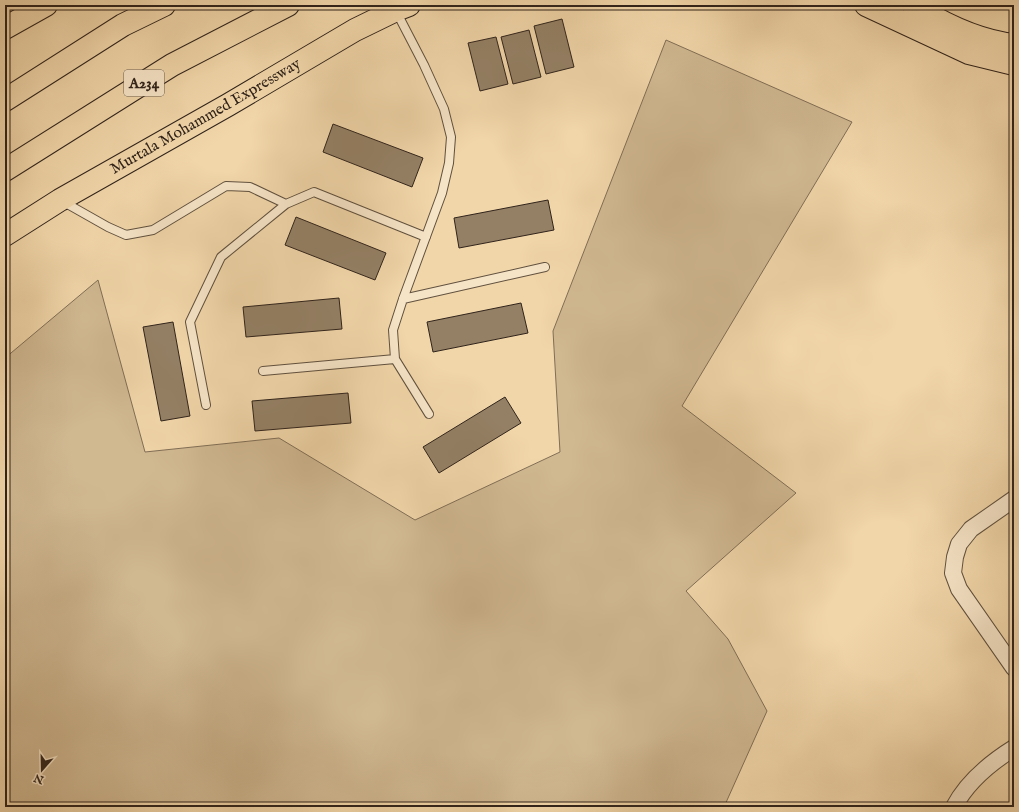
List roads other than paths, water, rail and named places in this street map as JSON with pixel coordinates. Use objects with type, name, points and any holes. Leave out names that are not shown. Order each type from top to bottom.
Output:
[{"type":"highway","points":[[5,28],[46,5]]},
{"type":"highway","points":[[5,100],[123,26],[164,5]]},
{"type":"highway","name":"A234","points":[[5,170],[172,65],[288,5]]},
{"type":"highway","points":[[866,5],[969,53],[1014,64]]},
{"type":"highway","points":[[913,5],[941,21],[978,38],[1014,46]]},
{"type":"highway","name":"Murtala Mohammed Expressway","points":[[5,235],[60,200],[228,105],[355,30],[403,8]]},
{"type":"street","points":[[1014,499],[971,529],[959,544],[955,557],[953,573],[958,589],[1014,668]]},
{"type":"street","points":[[954,807],[959,796],[980,774],[1014,748]]},
{"type":"lane","points":[[403,8],[424,65],[444,109],[451,137],[450,164],[442,193],[393,330],[395,360],[429,414]]},
{"type":"lane","points":[[60,200],[108,227],[126,235],[153,230],[226,186],[250,187],[286,204]]},
{"type":"lane","points":[[206,405],[190,322],[221,257],[286,204],[314,192],[426,237]]},
{"type":"lane","points":[[403,299],[545,267]]},
{"type":"lane","points":[[263,371],[395,360]]}]
